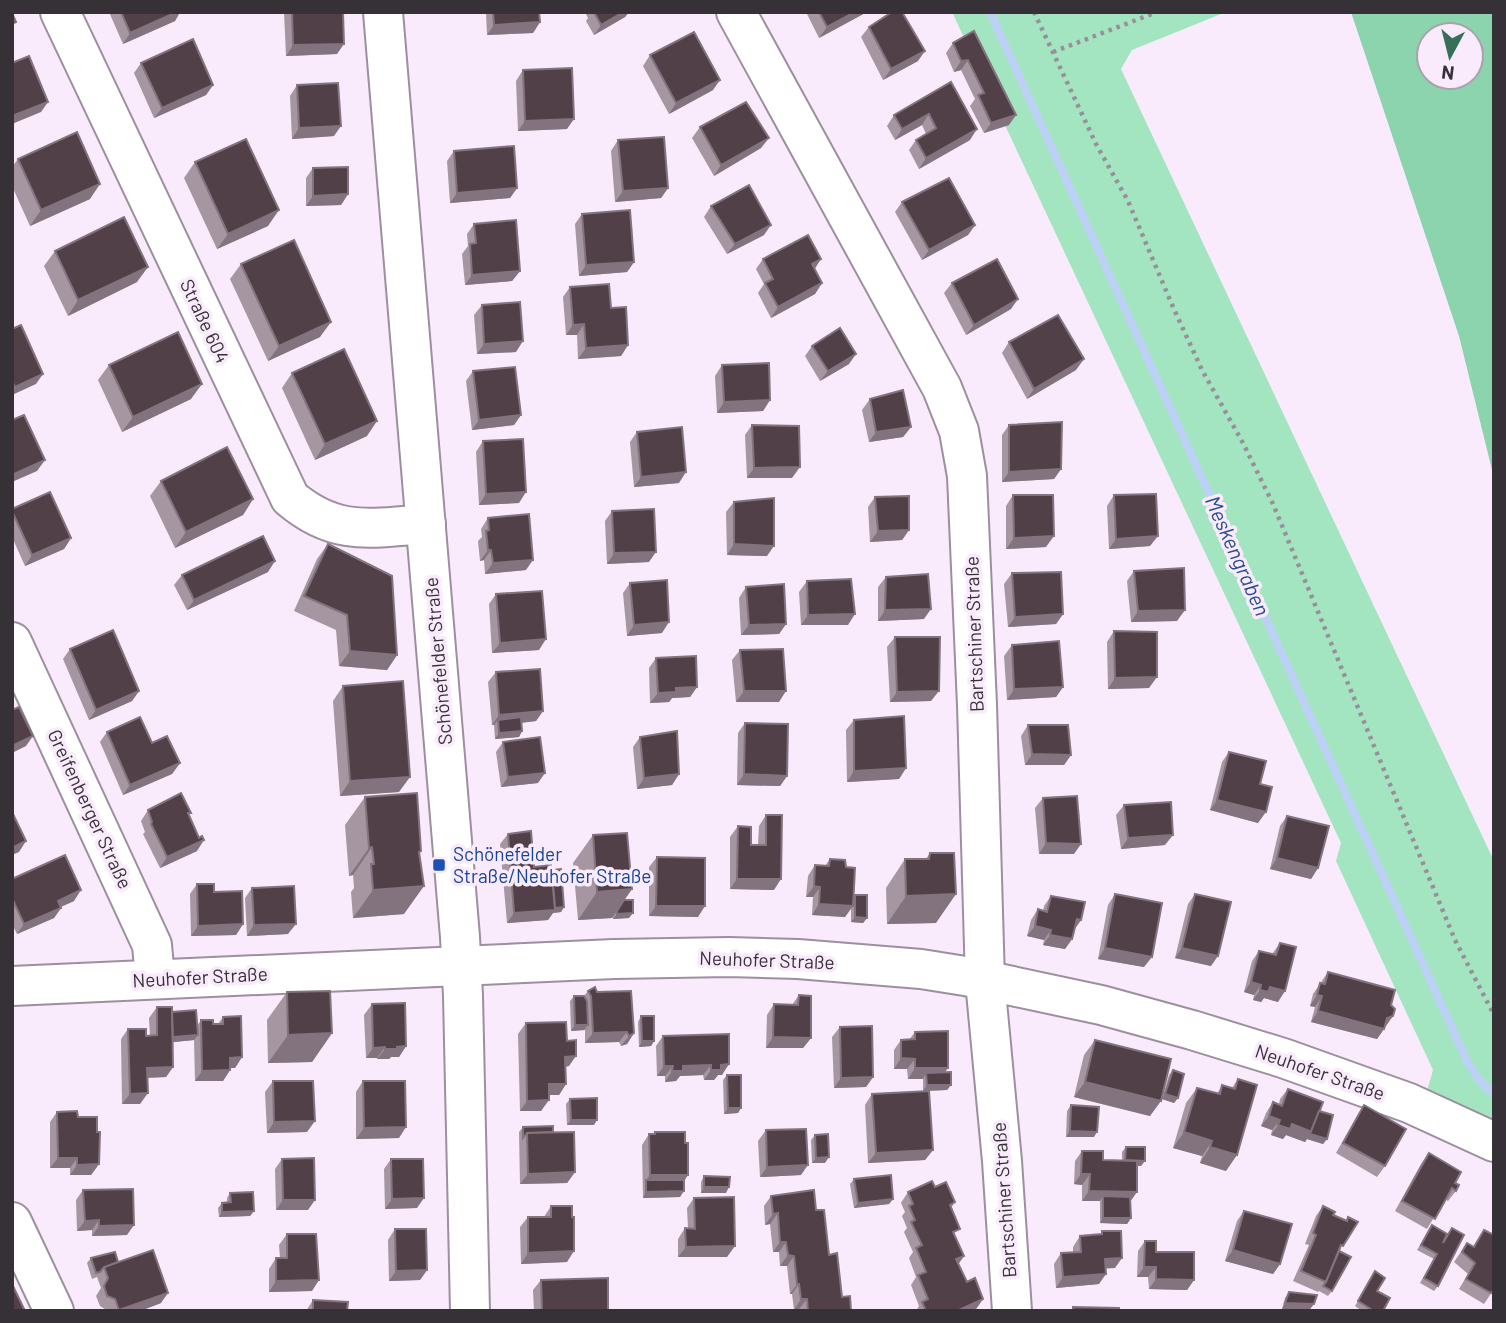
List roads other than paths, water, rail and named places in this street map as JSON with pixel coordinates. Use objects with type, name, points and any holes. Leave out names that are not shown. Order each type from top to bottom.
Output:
[{"type":"street","name":"Straße 604","points":[[60,12],[290,498],[321,520],[340,526],[361,529],[426,524]]},
{"type":"street","name":"Schönefelder Straße","points":[[383,12],[461,965],[470,1311]]},
{"type":"street","name":"Bartschiner Straße","points":[[736,12],[942,388],[960,431],[967,476],[971,553],[985,981],[1002,1160],[1012,1311]]},
{"type":"street","name":"Greifenberger Straße","points":[[12,642],[152,945],[155,978]]},
{"type":"street","name":"Neuhofer Straße","points":[[12,986],[652,958],[797,959],[920,969],[1101,1005],[1192,1030],[1283,1058],[1409,1103],[1494,1142]]},
{"type":"street","points":[[12,1222],[54,1311]]},
{"type":"waterway","name":"Meskengraben","points":[[990,12],[1468,1063],[1480,1081],[1494,1094]]},
{"type":"place","name":"Schönefelder Straße/Neuhofer Straße","points":[[439,865]]}]
